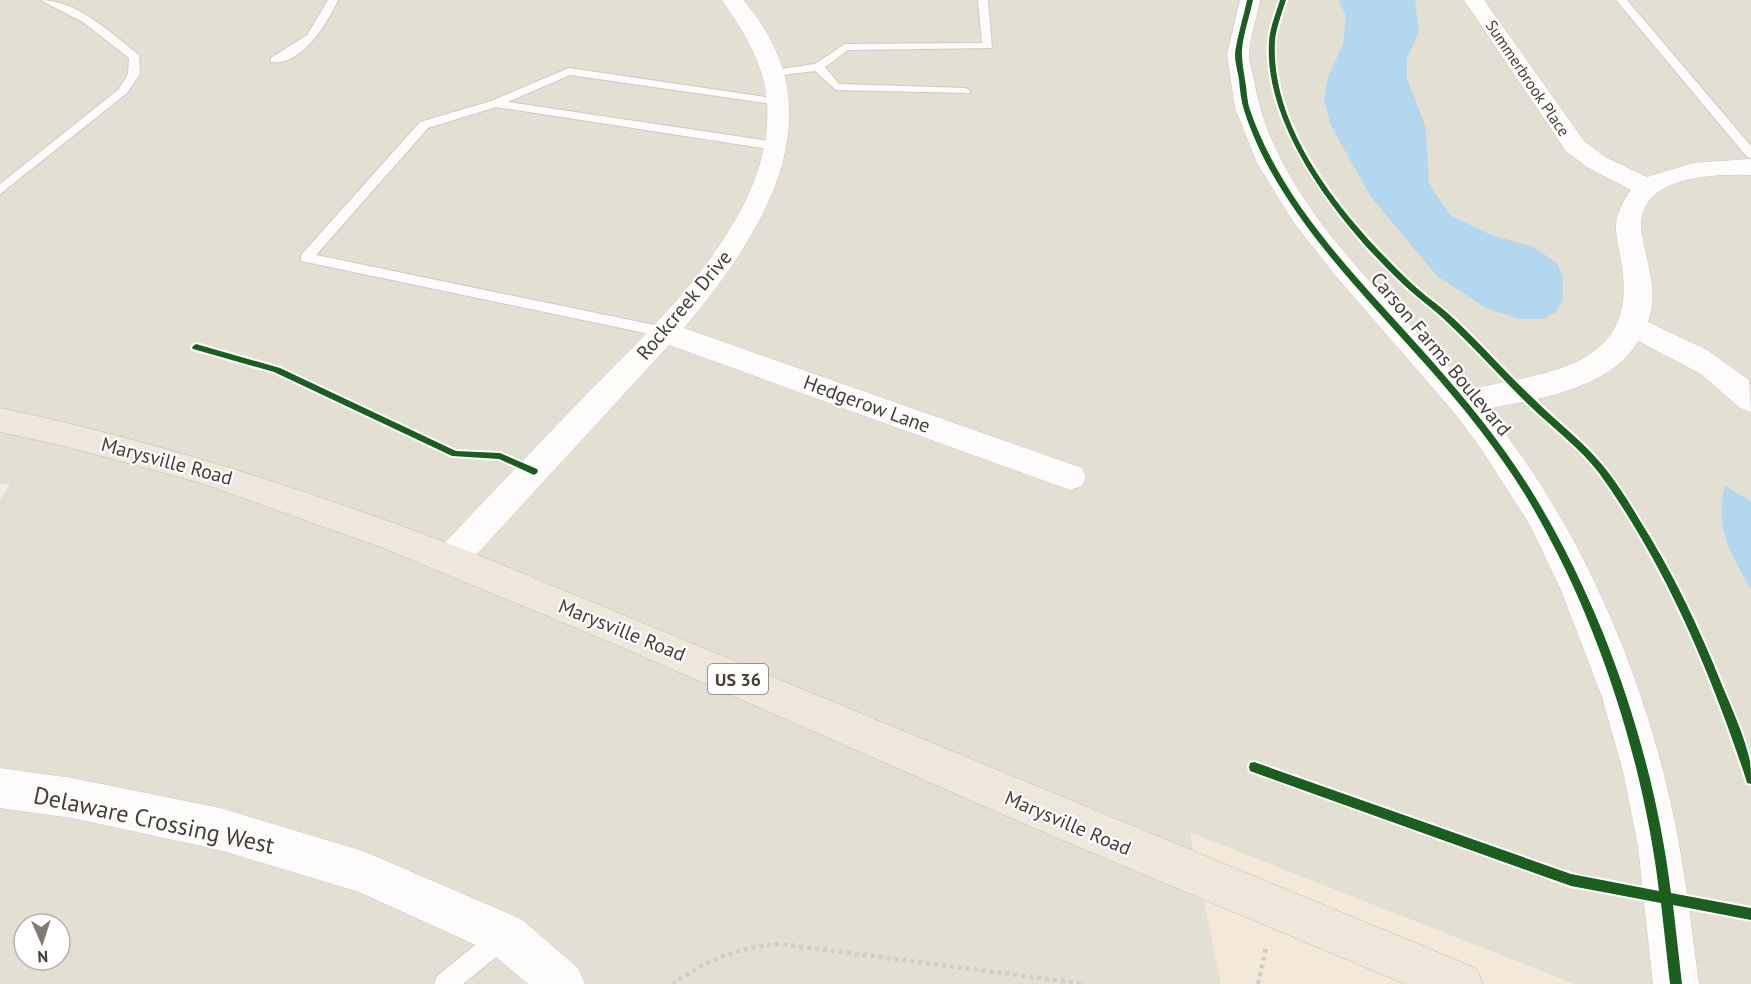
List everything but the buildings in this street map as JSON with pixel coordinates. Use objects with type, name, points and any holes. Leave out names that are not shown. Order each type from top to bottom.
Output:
[{"type":"highway","name":"Marysville Road","points":[[0,420],[161,458],[245,482],[335,513],[701,663],[1084,831],[1460,984]]},
{"type":"street","name":"Rockcreek Drive","points":[[451,559],[664,332],[732,248],[751,218],[768,180],[779,129],[779,102],[774,73],[756,31],[732,0]]},
{"type":"street","name":"Carson Farms Boulevard","points":[[1250,0],[1238,42],[1238,75],[1246,110],[1258,143],[1274,174],[1311,229],[1463,402],[1517,477],[1562,553],[1601,639],[1634,736],[1659,844],[1676,984]]},
{"type":"street","name":"Summerbrook Place","points":[[1474,0],[1575,146],[1596,162],[1648,188]]},
{"type":"street","points":[[1463,402],[1559,380],[1592,367],[1617,349],[1633,327],[1640,301],[1628,230],[1632,208],[1648,188],[1668,177],[1694,169],[1751,167]]},
{"type":"street","points":[[1633,327],[1716,370],[1751,400]]},
{"type":"street","name":"Hedgerow Lane","points":[[664,332],[1070,477]]},
{"type":"street","name":"Delaware Crossing West","points":[[0,788],[72,798],[220,829],[363,872],[505,935],[562,984]]},
{"type":"lane","points":[[0,190],[123,91],[134,74],[135,57],[87,20],[45,0]]},
{"type":"lane","points":[[274,60],[304,46],[324,22],[333,0]]},
{"type":"lane","points":[[774,73],[818,67],[845,47],[988,46],[983,0]]},
{"type":"lane","points":[[1621,0],[1751,154]]},
{"type":"lane","points":[[818,67],[836,87],[965,91]]},
{"type":"lane","points":[[664,332],[306,258],[424,125],[495,103],[569,71],[779,102]]},
{"type":"lane","points":[[495,103],[775,146]]},
{"type":"lane","points":[[445,984],[505,935]]},
{"type":"path","points":[[672,984],[708,959],[746,945],[780,944],[1086,984]]},
{"type":"shaded area","points":[[0,0],[1751,0],[1751,984],[1574,984],[1191,833],[1221,984],[0,984],[0,499],[10,485],[0,484]]},
{"type":"shaded area","points":[[1190,833],[1568,982],[1574,984],[1221,984]]},
{"type":"water","points":[[1338,0],[1415,0],[1419,32],[1407,58],[1407,78],[1426,128],[1429,184],[1450,215],[1491,235],[1532,246],[1558,264],[1563,279],[1563,299],[1556,312],[1544,319],[1519,319],[1486,308],[1437,276],[1371,197],[1331,126],[1324,100],[1328,77],[1343,44],[1346,15]]},
{"type":"water","points":[[1725,486],[1751,503],[1751,589],[1726,540],[1722,515]]},
{"type":"cycle path","points":[[1250,0],[1238,54],[1246,108],[1269,163],[1304,217],[1344,268],[1463,402],[1491,438],[1518,476],[1542,516],[1579,590],[1621,697],[1643,771],[1659,846],[1676,984]]},
{"type":"cycle path","points":[[1283,0],[1272,41],[1273,74],[1281,108],[1314,174],[1359,234],[1383,260],[1406,283],[1445,315],[1601,470],[1649,542],[1689,618],[1722,698],[1751,779]]},
{"type":"cycle path","points":[[196,347],[277,370],[455,454],[500,456],[534,471]]},
{"type":"cycle path","points":[[1254,767],[1571,880],[1751,914]]}]
